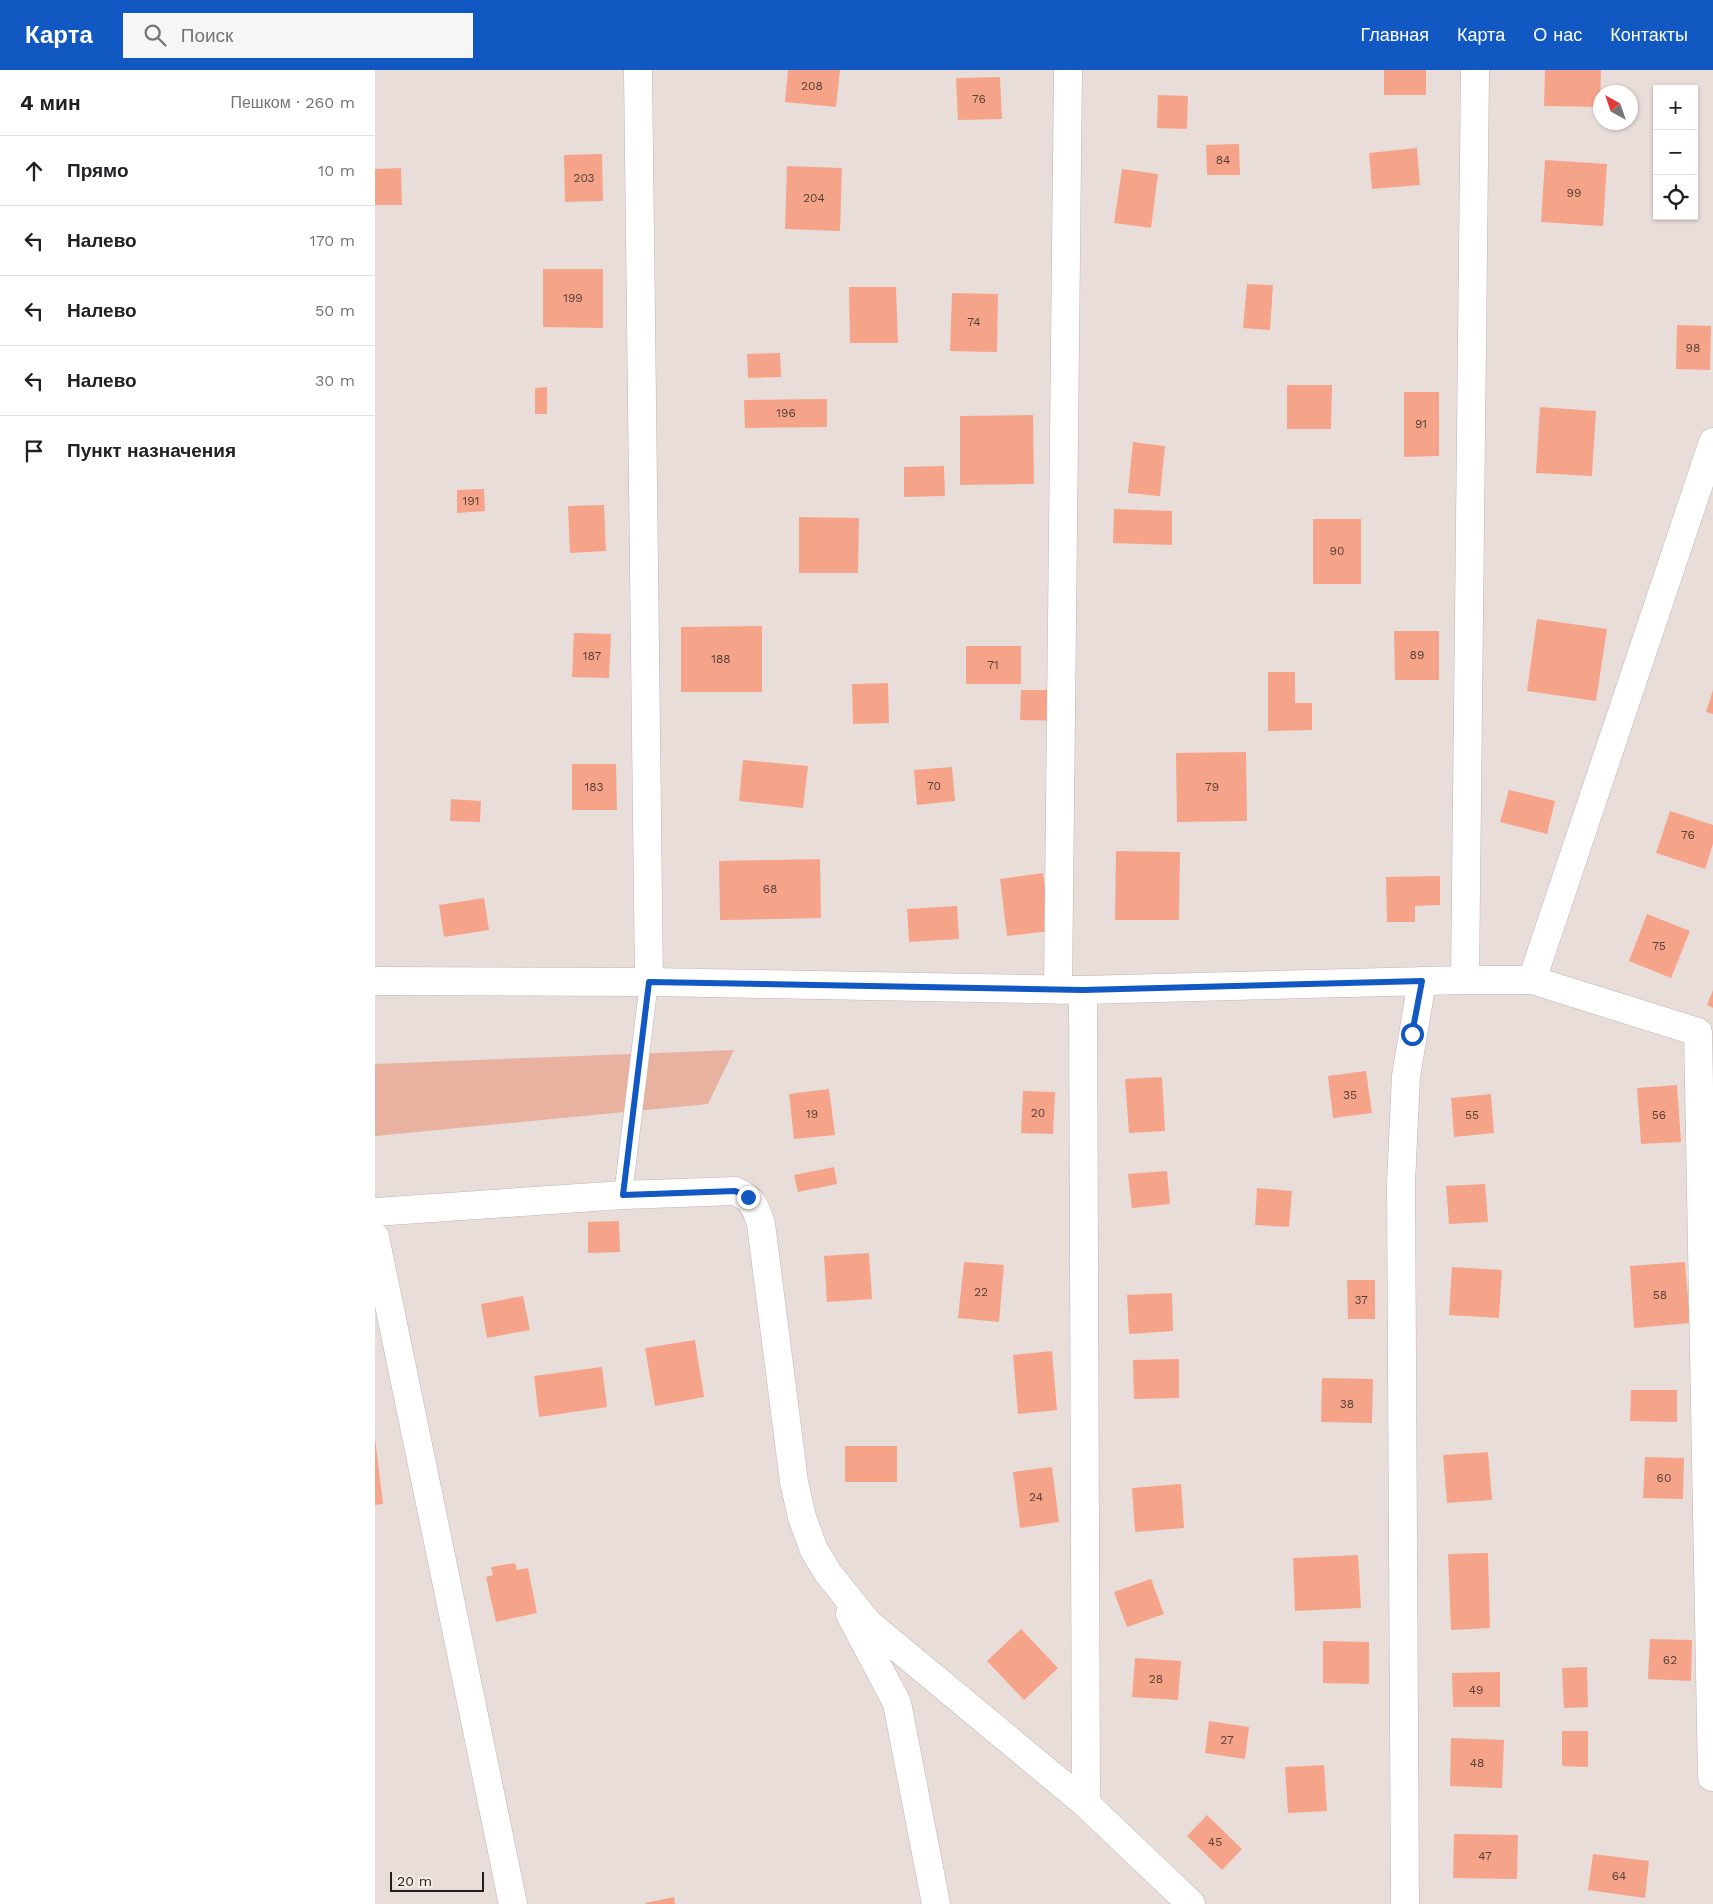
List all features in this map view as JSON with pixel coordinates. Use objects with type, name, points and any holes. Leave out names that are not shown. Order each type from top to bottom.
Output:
[{"type":"street","points":[[638,70],[649,982]]},
{"type":"street","points":[[1068,70],[1071,990],[1086,1804]]},
{"type":"street","points":[[1465,980],[1475,70]]},
{"type":"street","points":[[1533,980],[1713,442]]},
{"type":"street","points":[[375,981],[649,982],[1071,990],[1533,980],[1705,1032],[1712,1777]]},
{"type":"street","points":[[1405,1904],[1401,1183],[1406,1076],[1422,981]]},
{"type":"street","points":[[375,1212],[623,1195],[735,1191],[748,1197],[761,1224],[794,1482],[802,1518],[814,1550],[897,1703],[936,1904]]},
{"type":"street","points":[[375,1237],[513,1904]]},
{"type":"street","points":[[828,1574],[868,1623],[1086,1804],[1191,1904]]},
{"type":"lane","points":[[623,1195],[649,982]]},
{"type":"shaded area","points":[[734,1050],[708,1104],[375,1136],[375,1064]]},
{"type":"building","points":[[788,70],[840,70],[836,107],[785,102]]},
{"type":"building","points":[[1384,70],[1426,70],[1426,95],[1384,95]]},
{"type":"building","points":[[1545,70],[1601,70],[1601,85],[1593,85],[1593,107],[1544,106]]},
{"type":"building","points":[[1000,77],[1002,119],[958,120],[956,78]]},
{"type":"building","points":[[1158,95],[1188,96],[1187,129],[1157,128]]},
{"type":"building","points":[[1239,144],[1240,175],[1207,175],[1206,145]]},
{"type":"building","points":[[1417,148],[1420,185],[1372,189],[1369,153]]},
{"type":"building","points":[[602,154],[603,201],[565,202],[564,155]]},
{"type":"building","points":[[1545,160],[1607,164],[1603,226],[1541,222]]},
{"type":"building","points":[[787,166],[842,168],[840,231],[785,229]]},
{"type":"building","points":[[401,168],[402,205],[375,205],[375,169]]},
{"type":"building","points":[[1122,169],[1158,174],[1151,228],[1114,223]]},
{"type":"building","points":[[543,269],[603,269],[603,328],[543,327]]},
{"type":"building","points":[[1247,284],[1273,285],[1270,330],[1243,328]]},
{"type":"building","points":[[849,287],[896,287],[898,343],[850,343]]},
{"type":"building","points":[[952,293],[998,294],[997,352],[950,351]]},
{"type":"building","points":[[1677,325],[1711,326],[1710,370],[1676,369]]},
{"type":"building","points":[[780,353],[781,377],[748,378],[747,354]]},
{"type":"building","points":[[1287,385],[1332,385],[1331,429],[1287,429]]},
{"type":"building","points":[[547,387],[547,414],[535,414],[535,388]]},
{"type":"building","points":[[1404,392],[1439,392],[1439,456],[1404,457]]},
{"type":"building","points":[[827,399],[827,427],[745,428],[744,400]]},
{"type":"building","points":[[1540,407],[1596,411],[1592,476],[1536,473]]},
{"type":"building","points":[[1033,415],[1034,484],[960,485],[960,416]]},
{"type":"building","points":[[1133,442],[1165,446],[1160,496],[1128,493]]},
{"type":"building","points":[[944,466],[945,496],[904,497],[904,467]]},
{"type":"building","points":[[484,489],[485,511],[457,513],[457,490]]},
{"type":"building","points":[[604,505],[606,551],[570,553],[568,506]]},
{"type":"building","points":[[1114,509],[1172,511],[1172,545],[1113,543]]},
{"type":"building","points":[[799,517],[859,518],[858,573],[799,573]]},
{"type":"building","points":[[1313,519],[1361,519],[1361,584],[1313,584]]},
{"type":"building","points":[[1537,619],[1607,629],[1596,701],[1527,691]]},
{"type":"building","points":[[762,626],[762,692],[681,692],[681,627]]},
{"type":"building","points":[[1394,631],[1439,631],[1439,680],[1395,680]]},
{"type":"building","points":[[574,633],[611,634],[609,678],[572,677]]},
{"type":"building","points":[[966,646],[1021,646],[1021,684],[966,684]]},
{"type":"building","points":[[1268,672],[1295,672],[1295,703],[1312,703],[1312,730],[1268,731]]},
{"type":"building","points":[[888,683],[889,723],[853,724],[852,684]]},
{"type":"building","points":[[1021,690],[1064,690],[1064,721],[1020,720]]},
{"type":"building","points":[[1713,690],[1713,714],[1706,712]]},
{"type":"building","points":[[1246,752],[1247,821],[1177,822],[1176,753]]},
{"type":"building","points":[[743,760],[808,766],[803,808],[739,801]]},
{"type":"building","points":[[572,764],[616,764],[617,810],[572,810]]},
{"type":"building","points":[[952,767],[955,801],[917,805],[914,770]]},
{"type":"building","points":[[1509,790],[1555,801],[1547,834],[1500,822]]},
{"type":"building","points":[[451,799],[481,801],[480,822],[450,821]]},
{"type":"building","points":[[1670,811],[1713,825],[1713,844],[1705,869],[1656,853]]},
{"type":"building","points":[[1116,851],[1180,852],[1179,920],[1115,920]]},
{"type":"building","points":[[820,859],[821,918],[720,920],[719,861]]},
{"type":"building","points":[[1043,873],[1050,931],[1007,936],[1000,879]]},
{"type":"building","points":[[1440,876],[1440,905],[1415,906],[1415,922],[1387,922],[1386,877]]},
{"type":"building","points":[[484,898],[489,930],[444,937],[439,905]]},
{"type":"building","points":[[957,906],[959,939],[909,942],[907,909]]},
{"type":"building","points":[[1647,914],[1690,931],[1671,978],[1629,961]]},
{"type":"building","points":[[1713,990],[1713,1008],[1707,1005]]},
{"type":"building","points":[[1366,1071],[1372,1113],[1333,1118],[1328,1076]]},
{"type":"building","points":[[1162,1077],[1165,1131],[1129,1133],[1125,1079]]},
{"type":"building","points":[[1677,1085],[1681,1142],[1641,1144],[1637,1088]]},
{"type":"building","points":[[829,1089],[835,1135],[794,1139],[789,1094]]},
{"type":"building","points":[[1023,1091],[1055,1092],[1053,1134],[1021,1133]]},
{"type":"building","points":[[1491,1094],[1494,1133],[1454,1137],[1451,1098]]},
{"type":"building","points":[[834,1167],[837,1184],[798,1192],[794,1175]]},
{"type":"building","points":[[1167,1171],[1170,1204],[1132,1208],[1128,1174]]},
{"type":"building","points":[[1485,1184],[1488,1222],[1449,1224],[1446,1186]]},
{"type":"building","points":[[1257,1188],[1292,1191],[1289,1227],[1255,1225]]},
{"type":"building","points":[[619,1221],[620,1252],[588,1253],[588,1222]]},
{"type":"building","points":[[869,1253],[872,1299],[827,1302],[824,1256]]},
{"type":"building","points":[[964,1262],[1004,1265],[999,1322],[958,1318]]},
{"type":"building","points":[[1685,1262],[1690,1323],[1634,1328],[1630,1266]]},
{"type":"building","points":[[1452,1267],[1502,1270],[1499,1318],[1449,1315]]},
{"type":"building","points":[[1347,1280],[1375,1280],[1375,1319],[1348,1319]]},
{"type":"building","points":[[1172,1293],[1173,1331],[1129,1334],[1127,1295]]},
{"type":"building","points":[[523,1296],[530,1330],[487,1338],[481,1304]]},
{"type":"building","points":[[695,1340],[704,1397],[655,1406],[645,1348]]},
{"type":"building","points":[[1052,1351],[1057,1410],[1018,1414],[1013,1355]]},
{"type":"building","points":[[1179,1359],[1179,1398],[1134,1399],[1133,1360]]},
{"type":"building","points":[[602,1367],[607,1407],[539,1417],[534,1376]]},
{"type":"building","points":[[1322,1378],[1373,1379],[1372,1423],[1321,1422]]},
{"type":"building","points":[[1631,1390],[1677,1390],[1677,1422],[1630,1421]]},
{"type":"building","points":[[375,1438],[383,1504],[375,1505]]},
{"type":"building","points":[[845,1446],[897,1446],[897,1482],[845,1482]]},
{"type":"building","points":[[1488,1452],[1492,1500],[1447,1503],[1443,1455]]},
{"type":"building","points":[[1645,1457],[1684,1458],[1683,1499],[1643,1498]]},
{"type":"building","points":[[1052,1467],[1059,1522],[1020,1528],[1013,1472]]},
{"type":"building","points":[[1181,1484],[1184,1528],[1135,1532],[1132,1488]]},
{"type":"building","points":[[1488,1553],[1490,1628],[1451,1630],[1448,1554]]},
{"type":"building","points":[[1358,1555],[1361,1608],[1295,1611],[1293,1558]]},
{"type":"building","points":[[515,1563],[517,1570],[528,1568],[537,1613],[496,1622],[486,1577],[493,1575],[491,1567]]},
{"type":"building","points":[[1151,1579],[1164,1614],[1127,1627],[1114,1592]]},
{"type":"building","points":[[1021,1629],[1058,1668],[1024,1700],[987,1661]]},
{"type":"building","points":[[1650,1639],[1692,1640],[1691,1681],[1648,1679]]},
{"type":"building","points":[[1323,1641],[1369,1642],[1369,1684],[1323,1683]]},
{"type":"building","points":[[1135,1658],[1181,1661],[1178,1700],[1132,1697]]},
{"type":"building","points":[[1587,1667],[1588,1707],[1564,1708],[1562,1668]]},
{"type":"building","points":[[1500,1672],[1500,1707],[1453,1707],[1452,1673]]},
{"type":"building","points":[[1209,1721],[1249,1727],[1245,1759],[1205,1753]]},
{"type":"building","points":[[1562,1731],[1588,1731],[1588,1767],[1562,1766]]},
{"type":"building","points":[[1451,1738],[1504,1740],[1502,1788],[1450,1786]]},
{"type":"building","points":[[1324,1765],[1327,1811],[1288,1813],[1285,1767]]},
{"type":"building","points":[[1207,1815],[1242,1849],[1222,1870],[1187,1836]]},
{"type":"building","points":[[1454,1834],[1518,1835],[1517,1879],[1453,1878]]},
{"type":"building","points":[[1593,1854],[1649,1861],[1645,1898],[1588,1890]]},
{"type":"building","points":[[674,1897],[675,1904],[645,1903]]},
{"type":"route","points":[[748,1197],[735,1191],[623,1195],[649,982],[1083,990],[1422,981],[1412,1034]]}]
